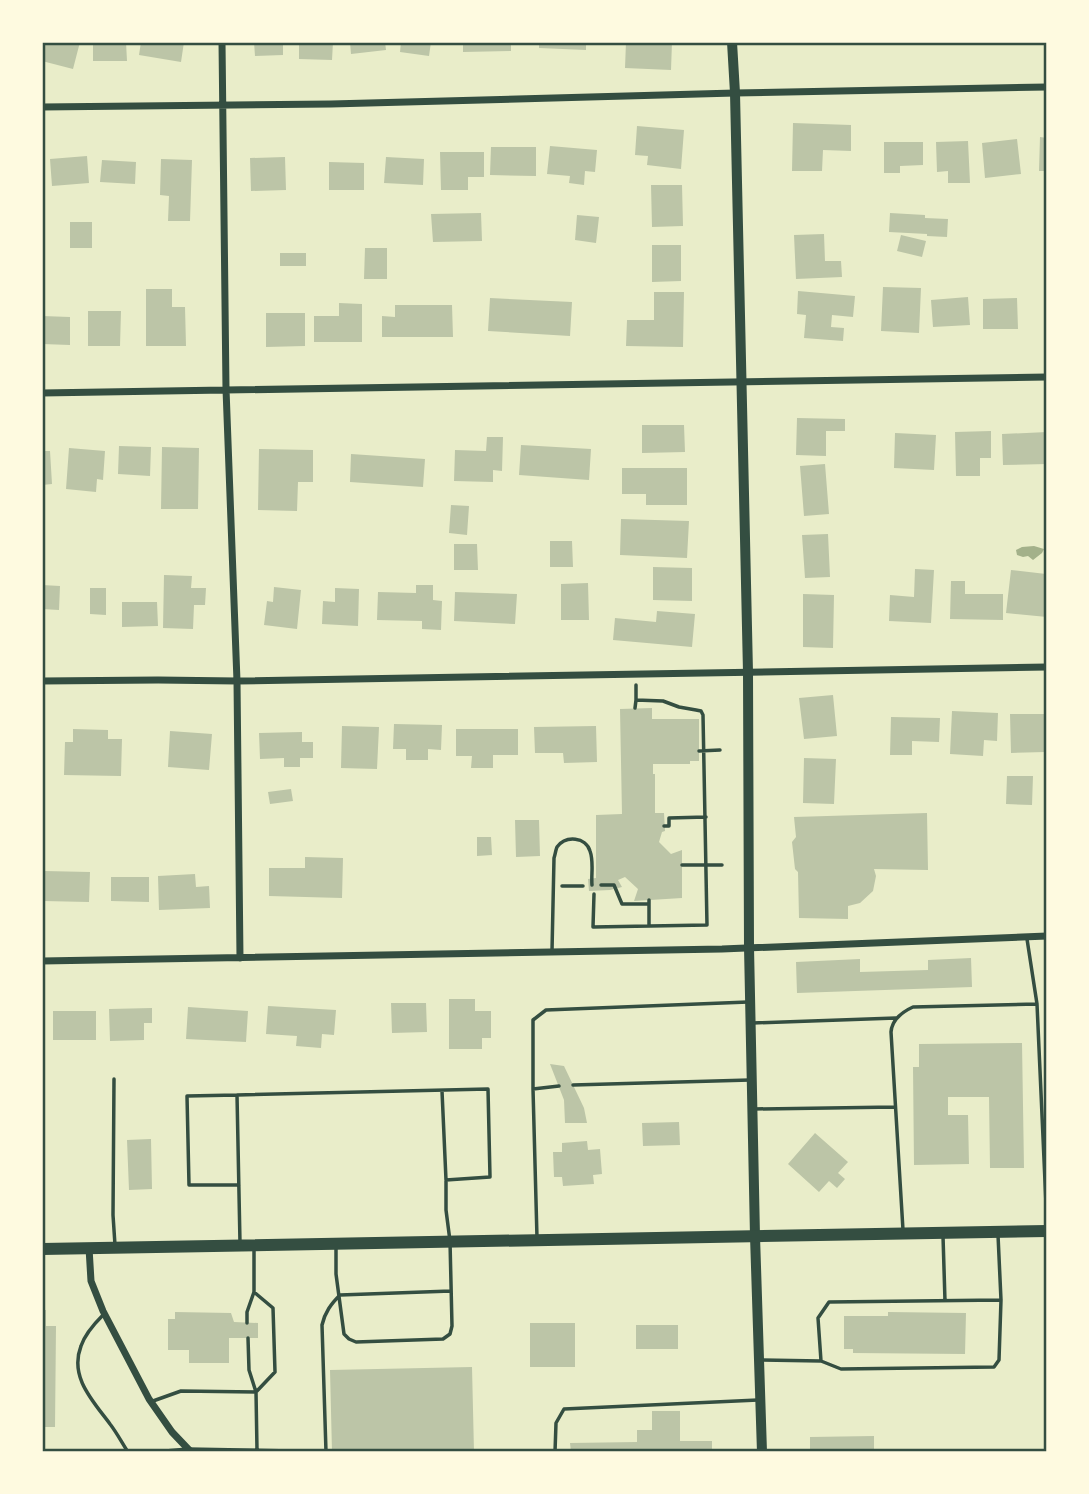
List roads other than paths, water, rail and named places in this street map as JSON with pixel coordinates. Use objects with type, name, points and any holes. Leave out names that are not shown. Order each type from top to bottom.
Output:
[{"type":"main road","points":[[732,42],[748,671],[752,1109],[762,1452]]},
{"type":"main road","points":[[42,1249],[943,1234],[1047,1229]]},
{"type":"street","points":[[222,42],[226,390],[237,681],[240,958]]},
{"type":"street","points":[[42,107],[331,104],[1047,87]]},
{"type":"street","points":[[42,393],[1047,377]]},
{"type":"street","points":[[42,681],[237,681],[1047,667]]},
{"type":"street","points":[[42,961],[750,947],[1047,936]]},
{"type":"street","points":[[89,1248],[91,1281],[104,1313],[151,1402],[172,1432],[189,1450]]},
{"type":"lane","points":[[552,951],[554,858],[557,847],[569,839],[583,841],[588,846],[592,886]]},
{"type":"lane","points":[[1027,937],[1037,1004],[1047,1229]]},
{"type":"lane","points":[[537,1240],[533,1020],[546,1010],[751,1002]]},
{"type":"lane","points":[[903,1234],[891,1027],[897,1018],[913,1007],[1037,1004]]},
{"type":"lane","points":[[751,1023],[897,1018]]},
{"type":"lane","points":[[114,1079],[115,1247]]},
{"type":"lane","points":[[573,1085],[752,1080]]},
{"type":"lane","points":[[533,1089],[559,1086]]},
{"type":"lane","points":[[336,1243],[336,1274],[344,1334],[349,1339],[356,1342],[443,1339],[450,1334],[450,1241],[446,1210],[442,1090]]},
{"type":"lane","points":[[239,1185],[189,1185],[187,1096],[488,1090],[490,1177],[446,1180]]},
{"type":"lane","points":[[237,1095],[240,1245]]},
{"type":"lane","points":[[752,1109],[895,1107]]},
{"type":"lane","points":[[759,1360],[821,1361],[841,1369],[993,1367],[999,1360],[1001,1300],[998,1232]]},
{"type":"lane","points":[[943,1234],[945,1301]]},
{"type":"lane","points":[[247,1323],[247,1312],[254,1292],[254,1245]]},
{"type":"lane","points":[[327,1452],[322,1325],[330,1306],[340,1295],[451,1291]]},
{"type":"lane","points":[[151,1402],[181,1391],[256,1392],[275,1372],[274,1308],[254,1292]]},
{"type":"lane","points":[[821,1361],[818,1318],[829,1302],[1001,1300]]},
{"type":"lane","points":[[104,1313],[90,1329],[80,1347],[77,1366],[83,1387],[128,1452]]},
{"type":"lane","points":[[248,1338],[249,1370],[256,1392],[257,1450]]},
{"type":"lane","points":[[555,1452],[556,1423],[564,1409],[760,1400]]},
{"type":"lane","points":[[154,1452],[292,1451]]}]
